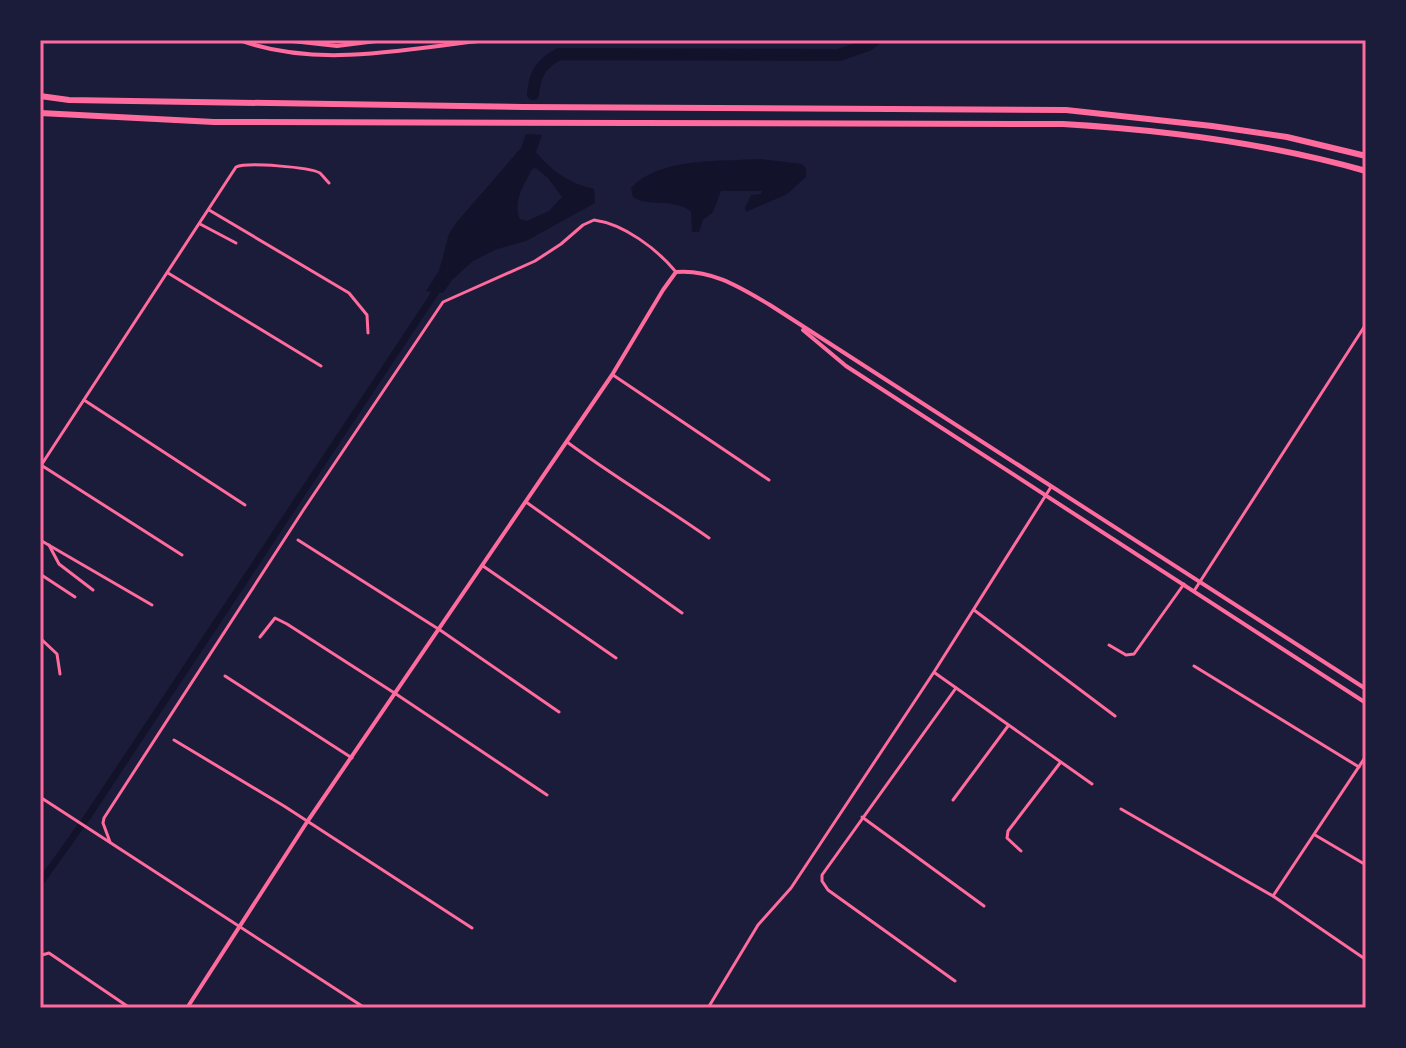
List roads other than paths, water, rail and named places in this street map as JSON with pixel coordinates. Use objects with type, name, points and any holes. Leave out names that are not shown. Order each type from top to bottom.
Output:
[{"type":"highway","points":[[40,96],[69,100],[523,107],[1066,110],[1257,133],[1366,156]]},
{"type":"highway","points":[[40,113],[214,122],[1063,124],[1120,127],[1206,138],[1366,171]]},
{"type":"street","points":[[239,40],[283,51],[336,56],[486,40]]},
{"type":"street","points":[[283,40],[337,46],[384,40]]},
{"type":"street","points":[[182,555],[41,466],[234,170],[244,164],[308,169],[320,173],[329,183]]},
{"type":"street","points":[[209,210],[349,293],[367,315],[368,333]]},
{"type":"street","points":[[110,842],[104,818],[304,509],[443,302],[535,261],[594,220],[614,226],[649,246],[663,256],[674,274]]},
{"type":"street","points":[[200,224],[236,243]]},
{"type":"street","points":[[674,274],[699,272],[721,278],[789,318],[1366,689]]},
{"type":"street","points":[[168,273],[321,366]]},
{"type":"street","points":[[187,1008],[307,822],[612,375],[674,274]]},
{"type":"street","points":[[789,318],[846,366],[1366,703]]},
{"type":"street","points":[[1194,591],[1366,324]]},
{"type":"street","points":[[612,375],[769,480]]},
{"type":"street","points":[[84,400],[245,505]]},
{"type":"street","points":[[567,441],[613,476],[709,538]]},
{"type":"street","points":[[708,1008],[758,925],[785,896],[934,672],[1051,487]]},
{"type":"street","points":[[526,502],[682,613]]},
{"type":"street","points":[[40,540],[152,605]]},
{"type":"street","points":[[298,540],[440,630],[559,712]]},
{"type":"street","points":[[48,545],[59,564],[93,590]]},
{"type":"street","points":[[483,566],[616,658]]},
{"type":"street","points":[[40,574],[75,597]]},
{"type":"street","points":[[1109,645],[1126,655],[1134,654],[1184,584]]},
{"type":"street","points":[[973,610],[1115,716]]},
{"type":"street","points":[[260,637],[275,618],[547,795]]},
{"type":"street","points":[[40,638],[57,654],[60,674]]},
{"type":"street","points":[[1194,666],[1359,767]]},
{"type":"street","points":[[934,672],[1092,784]]},
{"type":"street","points":[[225,676],[352,758]]},
{"type":"street","points":[[955,981],[828,890],[822,881],[825,868],[956,688]]},
{"type":"street","points":[[953,800],[1008,725]]},
{"type":"street","points":[[174,740],[472,928]]},
{"type":"street","points":[[1273,896],[1366,756]]},
{"type":"street","points":[[1021,851],[1007,838],[1008,831],[1060,762]]},
{"type":"street","points":[[40,797],[365,1008]]},
{"type":"street","points":[[1121,809],[1273,896],[1365,959]]},
{"type":"street","points":[[862,817],[984,906]]},
{"type":"street","points":[[1315,835],[1366,865]]},
{"type":"street","points":[[42,955],[49,953],[130,1008]]},
{"type":"waterway","points":[[533,94],[540,70],[559,54],[839,55],[875,40]]},
{"type":"waterway","points":[[40,883],[88,816],[439,287]]}]
